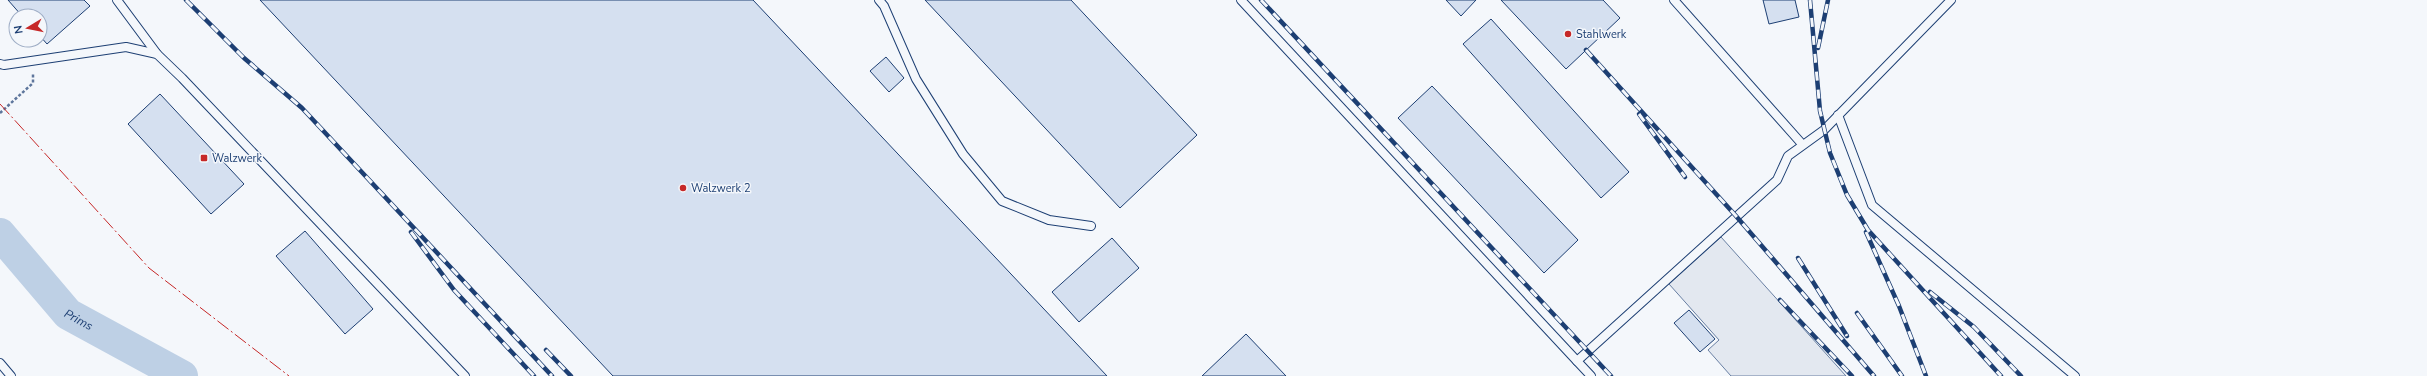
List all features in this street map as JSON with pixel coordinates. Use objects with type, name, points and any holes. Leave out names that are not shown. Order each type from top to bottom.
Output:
[{"type":"lane","points":[[117,0],[156,54],[182,78],[465,376]]},
{"type":"lane","points":[[879,0],[884,6],[916,79],[963,154],[1002,201],[1049,220],[1091,226]]},
{"type":"lane","points":[[1242,0],[1591,376]]},
{"type":"lane","points":[[1674,0],[1802,144]]},
{"type":"lane","points":[[1577,361],[1777,180],[1788,156],[1802,144],[1824,130],[1951,0]]},
{"type":"lane","points":[[0,64],[33,61],[126,47],[156,54]]},
{"type":"lane","points":[[1838,115],[1872,206],[2075,376]]},
{"type":"lane","points":[[0,363],[11,376]]},
{"type":"path","points":[[0,113],[33,82],[33,61]]},
{"type":"shaded area","points":[[1721,237],[1846,376],[1731,376],[1708,350],[1719,340],[1669,284]]},
{"type":"building","points":[[8,0],[84,0],[90,6],[48,43],[48,8],[15,8]]},
{"type":"building","name":"Walzwerk 2","points":[[260,0],[753,0],[1107,376],[613,376]]},
{"type":"building","points":[[925,0],[1071,0],[1197,135],[1120,208]]},
{"type":"building","points":[[1446,0],[1476,0],[1461,16]]},
{"type":"building","name":"Stahlwerk","points":[[1501,0],[1603,0],[1620,18],[1566,69]]},
{"type":"building","points":[[1763,0],[1795,0],[1799,17],[1769,24]]},
{"type":"building","points":[[1491,19],[1629,172],[1601,198],[1463,44]]},
{"type":"building","points":[[886,57],[904,78],[889,92],[870,71]]},
{"type":"building","points":[[1432,86],[1578,240],[1544,273],[1398,118]]},
{"type":"building","points":[[160,94],[244,184],[211,214],[128,124]]},
{"type":"building","points":[[305,231],[373,309],[345,334],[276,256]]},
{"type":"building","points":[[1112,238],[1139,268],[1079,322],[1052,292]]},
{"type":"building","points":[[1689,310],[1715,339],[1700,352],[1674,323]]},
{"type":"building","points":[[1246,334],[1286,376],[1202,376]]},
{"type":"waterway","name":"Prims","points":[[0,234],[68,314],[182,376]]},
{"type":"railway","points":[[186,0],[244,58],[302,108],[552,376]]},
{"type":"railway","points":[[1261,0],[1611,376]]},
{"type":"railway","points":[[1810,0],[1820,111],[1830,153],[1847,195],[1868,230],[2001,376]]},
{"type":"railway","points":[[1818,48],[1828,0]]},
{"type":"railway","points":[[1586,50],[1736,216],[1874,376]]},
{"type":"railway","points":[[1639,114],[1685,177]]},
{"type":"railway","points":[[411,232],[454,290],[534,376]]},
{"type":"railway","points":[[1866,232],[1899,306],[1926,376]]},
{"type":"railway","points":[[1798,258],[1847,336]]},
{"type":"railway","points":[[1930,292],[1974,327],[2021,376]]},
{"type":"railway","points":[[1780,300],[1852,376]]},
{"type":"railway","points":[[1857,313],[1902,376]]},
{"type":"railway","points":[[546,350],[571,376]]},
{"type":"power","points":[[0,104],[149,268],[289,376]]},
{"type":"place","name":"Stahlwerk","points":[[1568,34]]},
{"type":"place","name":"Walzwerk","points":[[204,158]]},
{"type":"place","name":"Walzwerk 2","points":[[683,188]]}]
